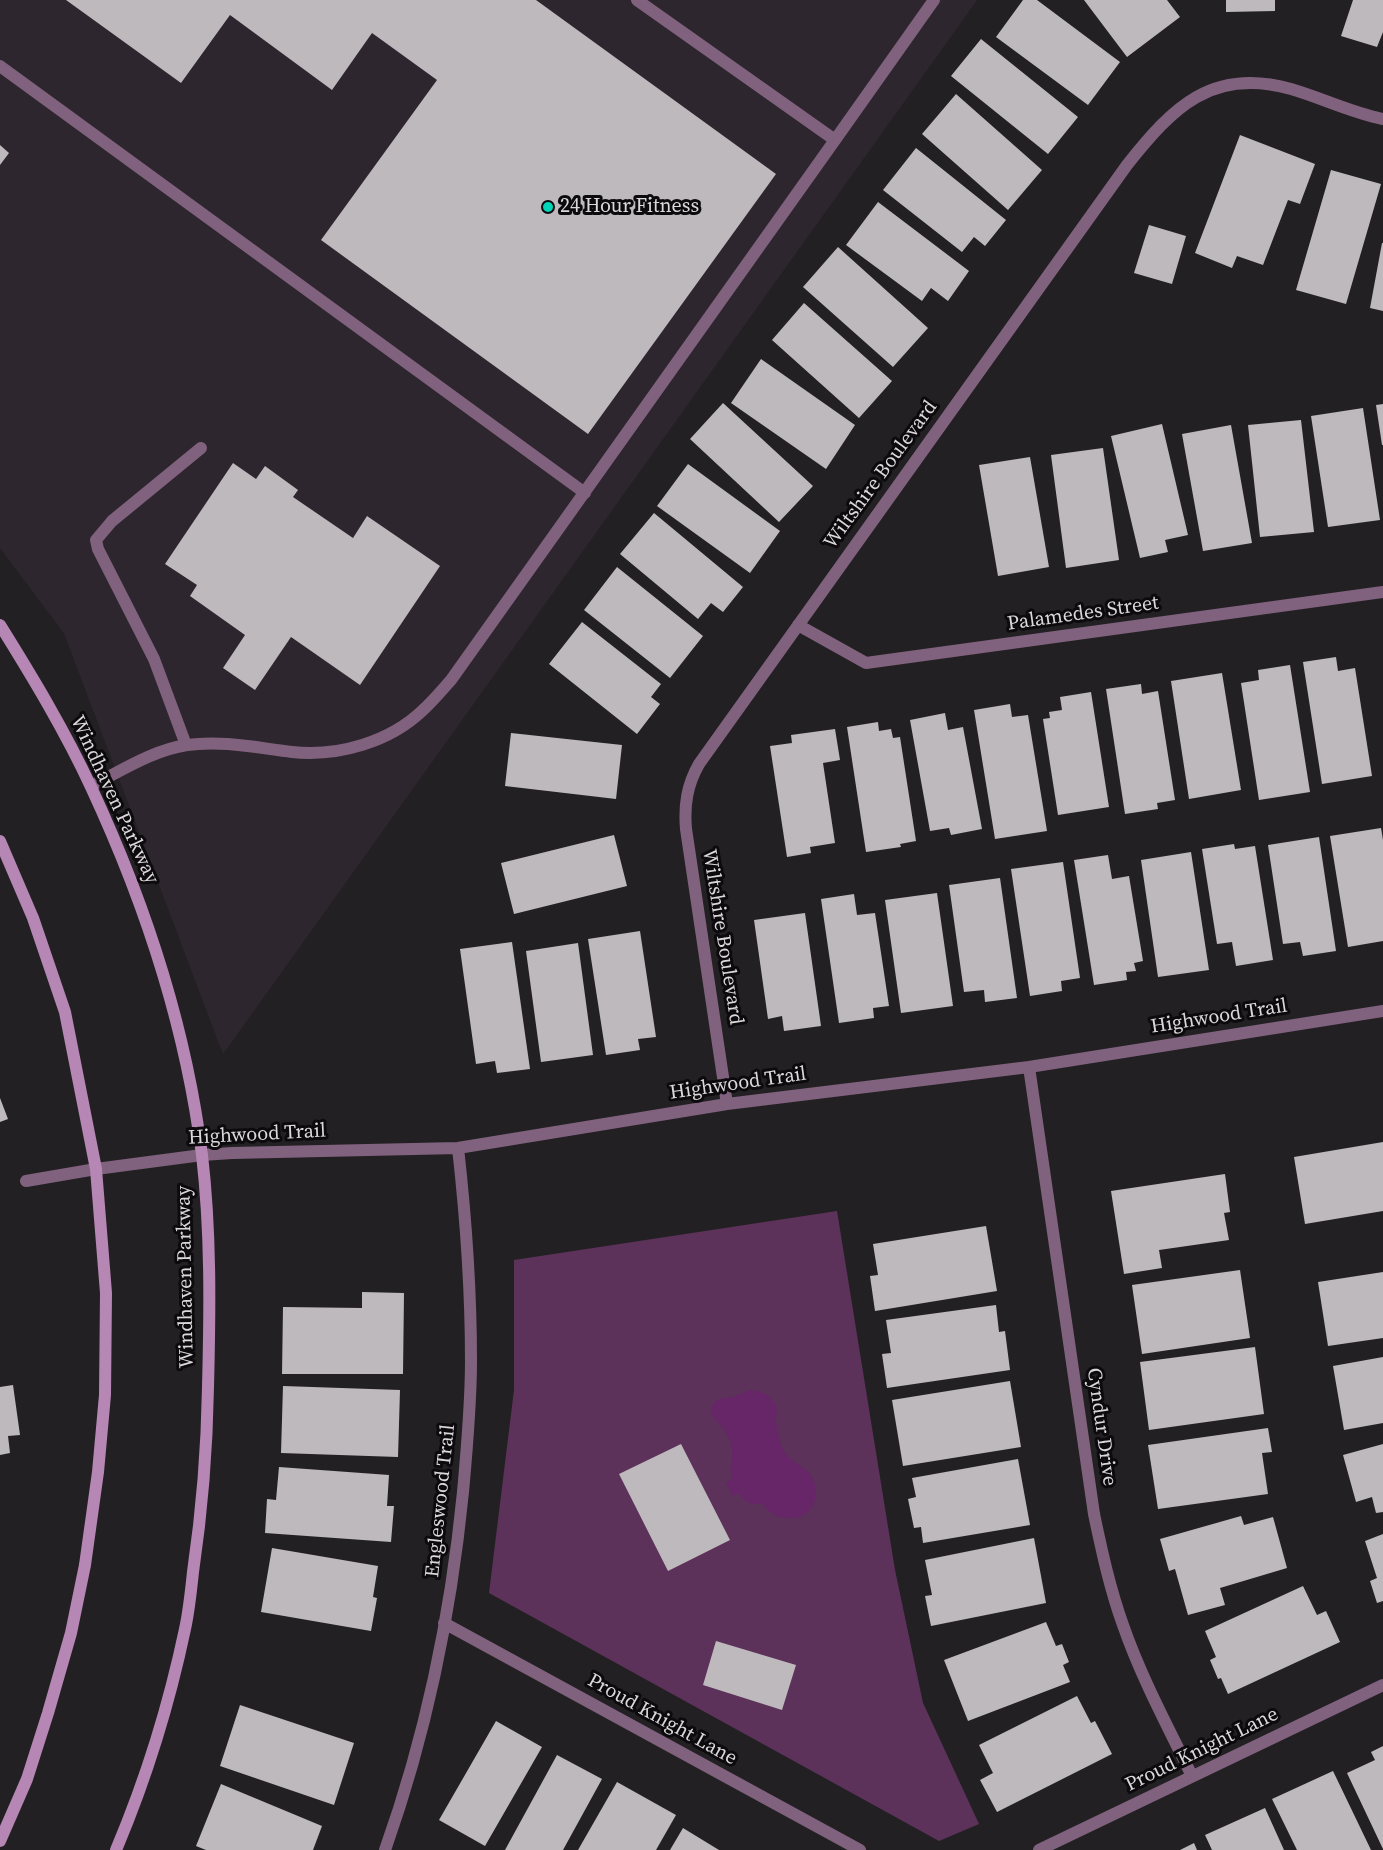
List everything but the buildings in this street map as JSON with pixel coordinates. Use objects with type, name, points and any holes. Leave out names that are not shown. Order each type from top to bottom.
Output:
[{"type":"main road","name":"Windhaven Parkway","points":[[0,625],[30,673],[91,786],[140,904],[159,961],[185,1057],[202,1155],[209,1238],[210,1314],[207,1434],[200,1528],[186,1626],[171,1688],[156,1741],[116,1850]]},
{"type":"main road","points":[[0,841],[33,918],[65,1012],[96,1169],[106,1293],[105,1395],[98,1473],[85,1565],[71,1633],[48,1713],[27,1779],[0,1841]]},
{"type":"street","points":[[637,0],[835,140]]},
{"type":"street","points":[[91,786],[148,757],[186,745],[223,744],[296,752],[332,752],[366,744],[396,730],[423,711],[451,680],[934,0]]},
{"type":"street","points":[[0,66],[585,493]]},
{"type":"street","name":"Wiltshire Boulevard","points":[[727,1104],[686,829],[686,799],[690,781],[699,764],[1127,165],[1148,138],[1171,115],[1192,99],[1216,87],[1240,83],[1266,83],[1383,118]]},
{"type":"street","points":[[186,745],[154,659],[98,549],[96,540],[112,521],[201,448]]},
{"type":"street","name":"Palamedes Street","points":[[798,625],[866,663],[1383,592]]},
{"type":"street","name":"Highwood Trail","points":[[26,1181],[202,1155],[458,1148],[727,1104],[1029,1067],[1383,1011]]},
{"type":"street","name":"Cyndur Drive","points":[[1029,1067],[1092,1502],[1106,1570],[1124,1627],[1192,1776]]},
{"type":"street","name":"Engleswood Trail","points":[[385,1850],[408,1782],[457,1554],[470,1427],[471,1362],[470,1282],[458,1148]]},
{"type":"street","name":"Proud Knight Lane","points":[[444,1623],[860,1850]]},
{"type":"street","name":"Proud Knight Lane","points":[[1039,1850],[1383,1685]]},
{"type":"shaded area","points":[[0,0],[977,0],[223,1054],[64,633],[0,548]]},
{"type":"shaded area","points":[[837,1211],[895,1570],[923,1703],[979,1824],[939,1841],[489,1593],[514,1390],[514,1260]]},
{"type":"shaded area","points":[[750,1390],[764,1393],[774,1402],[782,1448],[788,1457],[809,1472],[815,1484],[814,1503],[802,1516],[785,1518],[776,1515],[762,1503],[749,1502],[739,1493],[733,1496],[726,1483],[732,1479],[731,1444],[727,1434],[711,1412],[712,1407],[718,1400]]},
{"type":"place","name":"24 Hour Fitness","points":[[548,207]]}]
